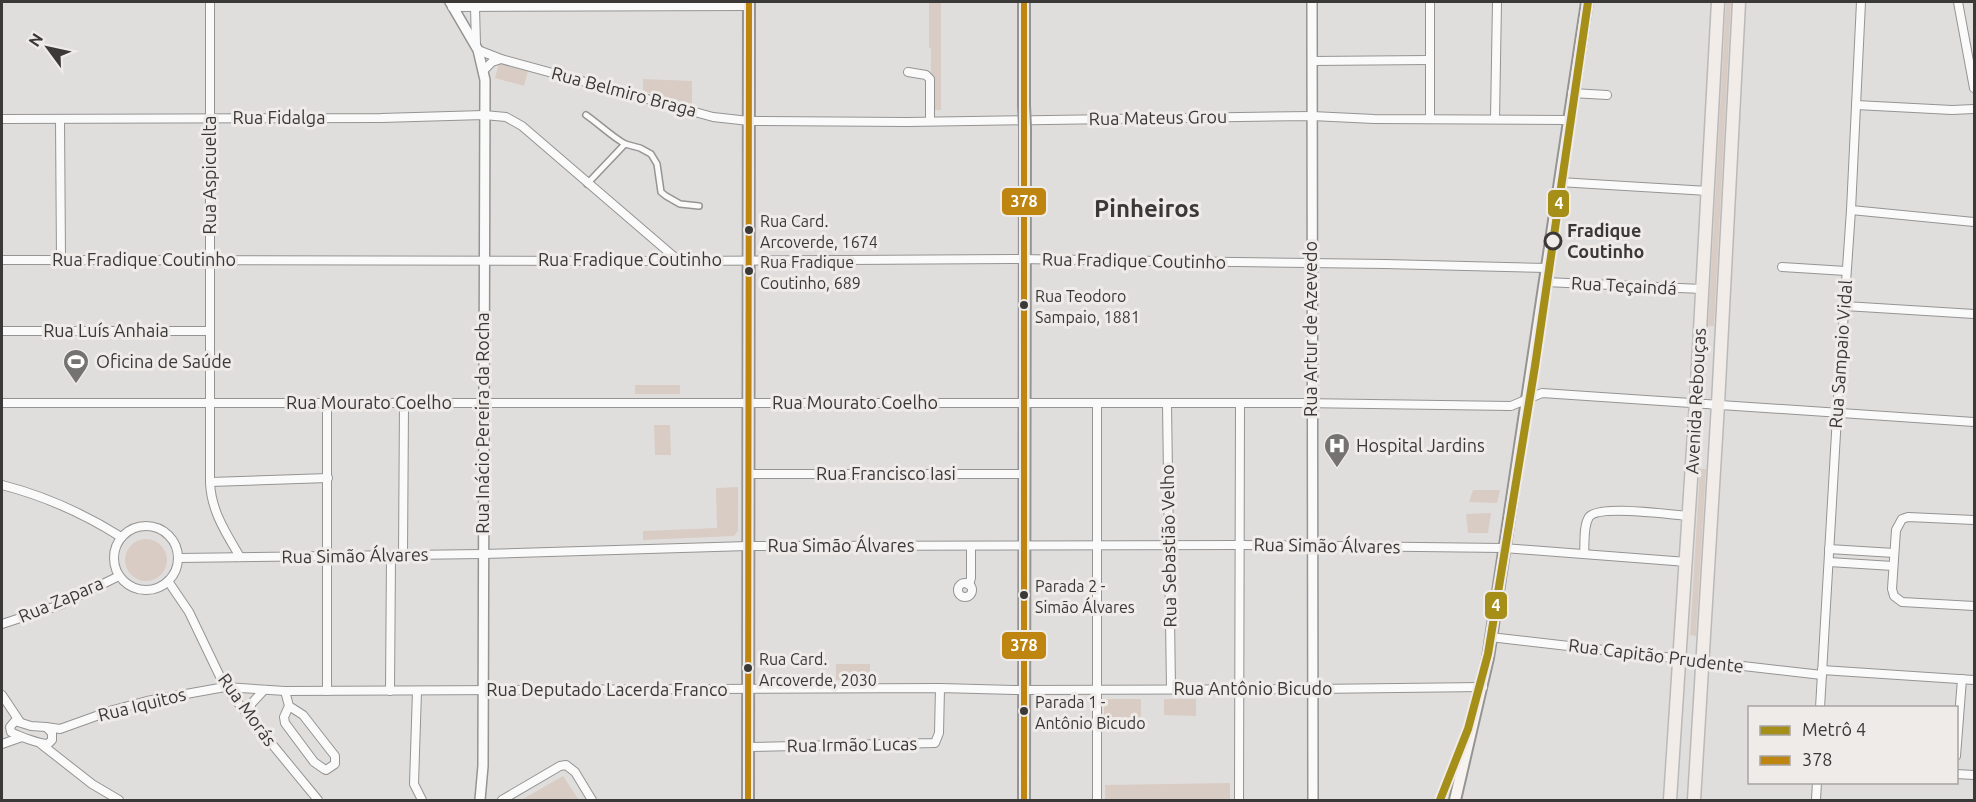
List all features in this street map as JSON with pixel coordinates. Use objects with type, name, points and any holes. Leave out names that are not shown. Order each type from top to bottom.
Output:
[{"type":"main road","points":[[1024,2],[1024,801]]},
{"type":"main road","points":[[1455,801],[1483,687],[1587,2]]},
{"type":"main road","name":"Avenida Rebouças","points":[[1670,801],[1687,562],[1718,2]]},
{"type":"main road","name":"Avenida Rebouças","points":[[1692,798],[1718,404],[1739,2]]},
{"type":"main road","points":[[748,801],[749,4]]},
{"type":"street","name":"Rua Aspicuelta","points":[[210,2],[210,482],[214,508],[240,557]]},
{"type":"street","name":"Rua Artur de Azevedo","points":[[1312,2],[1312,801]]},
{"type":"street","points":[[1430,2],[1430,118]]},
{"type":"street","points":[[1494,119],[1497,2]]},
{"type":"street","name":"Rua Sampaio Vidal","points":[[1821,706],[1861,2]]},
{"type":"street","points":[[1958,2],[1974,88]]},
{"type":"street","points":[[451,4],[474,8],[749,4]]},
{"type":"street","name":"Rua Inácio Pereira da Rocha","points":[[451,4],[477,49],[484,70],[483,799]]},
{"type":"street","name":"Rua Inácio Pereira da Rocha","points":[[474,8],[477,49]]},
{"type":"street","name":"Rua Belmiro Braga","points":[[477,49],[501,59],[713,117],[749,121]]},
{"type":"street","points":[[484,70],[492,62],[501,59]]},
{"type":"street","points":[[1312,61],[1430,60]]},
{"type":"street","points":[[908,72],[926,75],[930,79],[930,121]]},
{"type":"street","points":[[1572,93],[1607,95]]},
{"type":"street","points":[[1856,105],[1974,109]]},
{"type":"street","name":"Rua Fidalga","points":[[2,119],[484,115],[506,117],[513,120],[680,261]]},
{"type":"street","points":[[586,115],[603,126],[616,139],[651,154],[657,164],[662,192],[666,196],[680,204],[699,206]]},
{"type":"street","name":"Rua Mateus Grou","points":[[749,121],[1312,116],[1568,120]]},
{"type":"street","points":[[60,119],[61,260]]},
{"type":"street","points":[[587,184],[625,144]]},
{"type":"street","points":[[1559,182],[1708,191]]},
{"type":"street","points":[[1851,210],[1974,222]]},
{"type":"street","name":"Rua Fradique Coutinho","points":[[2,260],[1024,259],[1547,268]]},
{"type":"street","points":[[1782,267],[1846,271]]},
{"type":"street","name":"Rua Teçaindá","points":[[1545,282],[1702,290]]},
{"type":"street","points":[[1845,306],[1974,314]]},
{"type":"street","name":"Rua Luís Anhaia","points":[[2,331],[210,331]]},
{"type":"street","name":"Rua Mourato Coelho","points":[[2,403],[1240,403],[1511,406],[1542,393],[1974,422]]},
{"type":"street","points":[[327,403],[327,691]]},
{"type":"street","points":[[403,555],[404,403]]},
{"type":"street","points":[[1097,403],[1097,801]]},
{"type":"street","points":[[1239,801],[1240,403]]},
{"type":"street","name":"Rua Sebastião Velho","points":[[1167,404],[1171,689]]},
{"type":"street","name":"Rua Francisco Iasi","points":[[749,474],[1024,474]]},
{"type":"street","points":[[210,482],[328,478]]},
{"type":"street","points":[[2,485],[28,492],[75,510],[121,537]]},
{"type":"street","points":[[1584,554],[1587,523],[1594,513],[1611,510],[1689,516]]},
{"type":"street","points":[[1974,520],[1908,517],[1902,519],[1896,530],[1893,566],[1894,596],[1902,602],[1974,606]]},
{"type":"street","points":[[140,526],[152,526],[162,529],[171,537],[177,546],[178,558],[174,574],[168,581],[160,587],[142,590],[133,587],[119,576],[114,556],[121,537],[140,526]]},
{"type":"street","name":"Rua Simão Álvares","points":[[178,558],[483,554],[748,546],[1168,547],[1241,545],[1504,548],[1687,562]]},
{"type":"street","points":[[969,585],[971,546]]},
{"type":"street","points":[[1829,549],[1894,553]]},
{"type":"street","points":[[390,691],[391,555]]},
{"type":"street","points":[[1829,562],[1893,566]]},
{"type":"street","name":"Rua Zapara","points":[[2,624],[60,605],[119,576]]},
{"type":"street","name":"Rua Morás","points":[[168,581],[194,620],[225,687],[318,801]]},
{"type":"street","name":"Rua Capitão Prudente","points":[[1490,637],[1702,662],[1822,672],[1974,680]]},
{"type":"street","points":[[1958,730],[1962,679]]},
{"type":"street","name":"Rua Deputado Lacerda Franco","points":[[225,687],[285,691],[940,688],[1024,690]]},
{"type":"street","name":"Rua Iquitos","points":[[14,725],[60,729],[113,710],[147,701],[225,687]]},
{"type":"street","name":"Rua Antônio Bicudo","points":[[1024,690],[1483,687]]},
{"type":"street","name":"Rua Irmão Lucas","points":[[749,747],[935,743],[939,733],[940,688]]},
{"type":"street","points":[[250,719],[251,704],[264,690]]},
{"type":"street","points":[[285,691],[289,706],[284,717],[290,732],[317,765],[324,769],[330,768],[335,764],[335,756],[303,715],[289,706]]},
{"type":"street","points":[[417,691],[414,784],[422,801]]},
{"type":"street","points":[[2,695],[12,711],[14,734],[41,744],[92,784],[119,801]]},
{"type":"street","points":[[2,743],[14,725]]},
{"type":"street","points":[[46,727],[64,763]]},
{"type":"street","points":[[41,744],[52,740],[60,729]]},
{"type":"street","points":[[2,743],[22,737]]},
{"type":"street","points":[[502,801],[560,766],[566,765],[575,772],[592,801]]},
{"type":"street","points":[[1958,774],[1974,775]]},
{"type":"street","points":[[1816,801],[1817,784]]},
{"type":"shaded area","points":[[929,2],[941,2],[941,110],[931,110]]},
{"type":"shaded area","points":[[1726,2],[1731,2],[1714,326],[1708,326]]},
{"type":"shaded area","points":[[499,63],[528,71],[524,86],[495,78]]},
{"type":"shaded area","points":[[643,79],[692,81],[692,105],[643,91]]},
{"type":"shaded area","points":[[635,385],[680,385],[680,394],[635,394]]},
{"type":"shaded area","points":[[654,425],[670,425],[671,455],[655,455]]},
{"type":"shaded area","points":[[1700,469],[1706,469],[1696,636],[1690,635]]},
{"type":"shaded area","points":[[738,487],[738,531],[734,536],[643,540],[643,531],[717,528],[716,488]]},
{"type":"shaded area","points":[[1473,490],[1500,490],[1497,503],[1469,502]]},
{"type":"shaded area","points":[[1491,513],[1488,533],[1468,533],[1466,514]]},
{"type":"shaded area","points":[[146,539],[154,540],[161,545],[166,552],[166,568],[161,575],[154,580],[146,581],[138,580],[131,575],[126,568],[125,560],[126,552],[131,545],[138,540]]},
{"type":"shaded area","points":[[836,664],[870,664],[870,679],[836,680]]},
{"type":"shaded area","points":[[1104,699],[1141,699],[1141,719],[1104,720]]},
{"type":"shaded area","points":[[1164,699],[1196,699],[1196,716],[1164,715]]},
{"type":"shaded area","points":[[563,776],[579,800],[521,800]]},
{"type":"shaded area","points":[[1230,783],[1230,800],[1105,800],[1105,785]]},
{"type":"metro line","name":"4","points":[[1440,800],[1468,729],[1488,654],[1535,366],[1588,2]]},
{"type":"transit line","name":"378","points":[[748,800],[749,2]]},
{"type":"transit line","name":"378","points":[[1024,2],[1024,800]]},
{"type":"place","name":"Rua Card. Arcoverde, 1674","points":[[749,230]]},
{"type":"place","name":"Fradique Coutinho","points":[[1553,241]]},
{"type":"place","name":"Rua Fradique Coutinho, 689","points":[[749,271]]},
{"type":"place","name":"Rua Teodoro Sampaio, 1881","points":[[1024,305]]},
{"type":"place","name":"Oficina de Saúde","points":[[76,385]]},
{"type":"place","name":"Hospital Jardins","points":[[1337,469]]},
{"type":"place","name":"Parada 2 - Simão Álvares","points":[[1024,595]]},
{"type":"place","name":"Rua Card. Arcoverde, 2030","points":[[748,668]]},
{"type":"place","name":"Parada 1 - Antônio Bicudo","points":[[1024,711]]},
{"type":"district","name":"Pinheiros","points":[[1147,209]]}]
